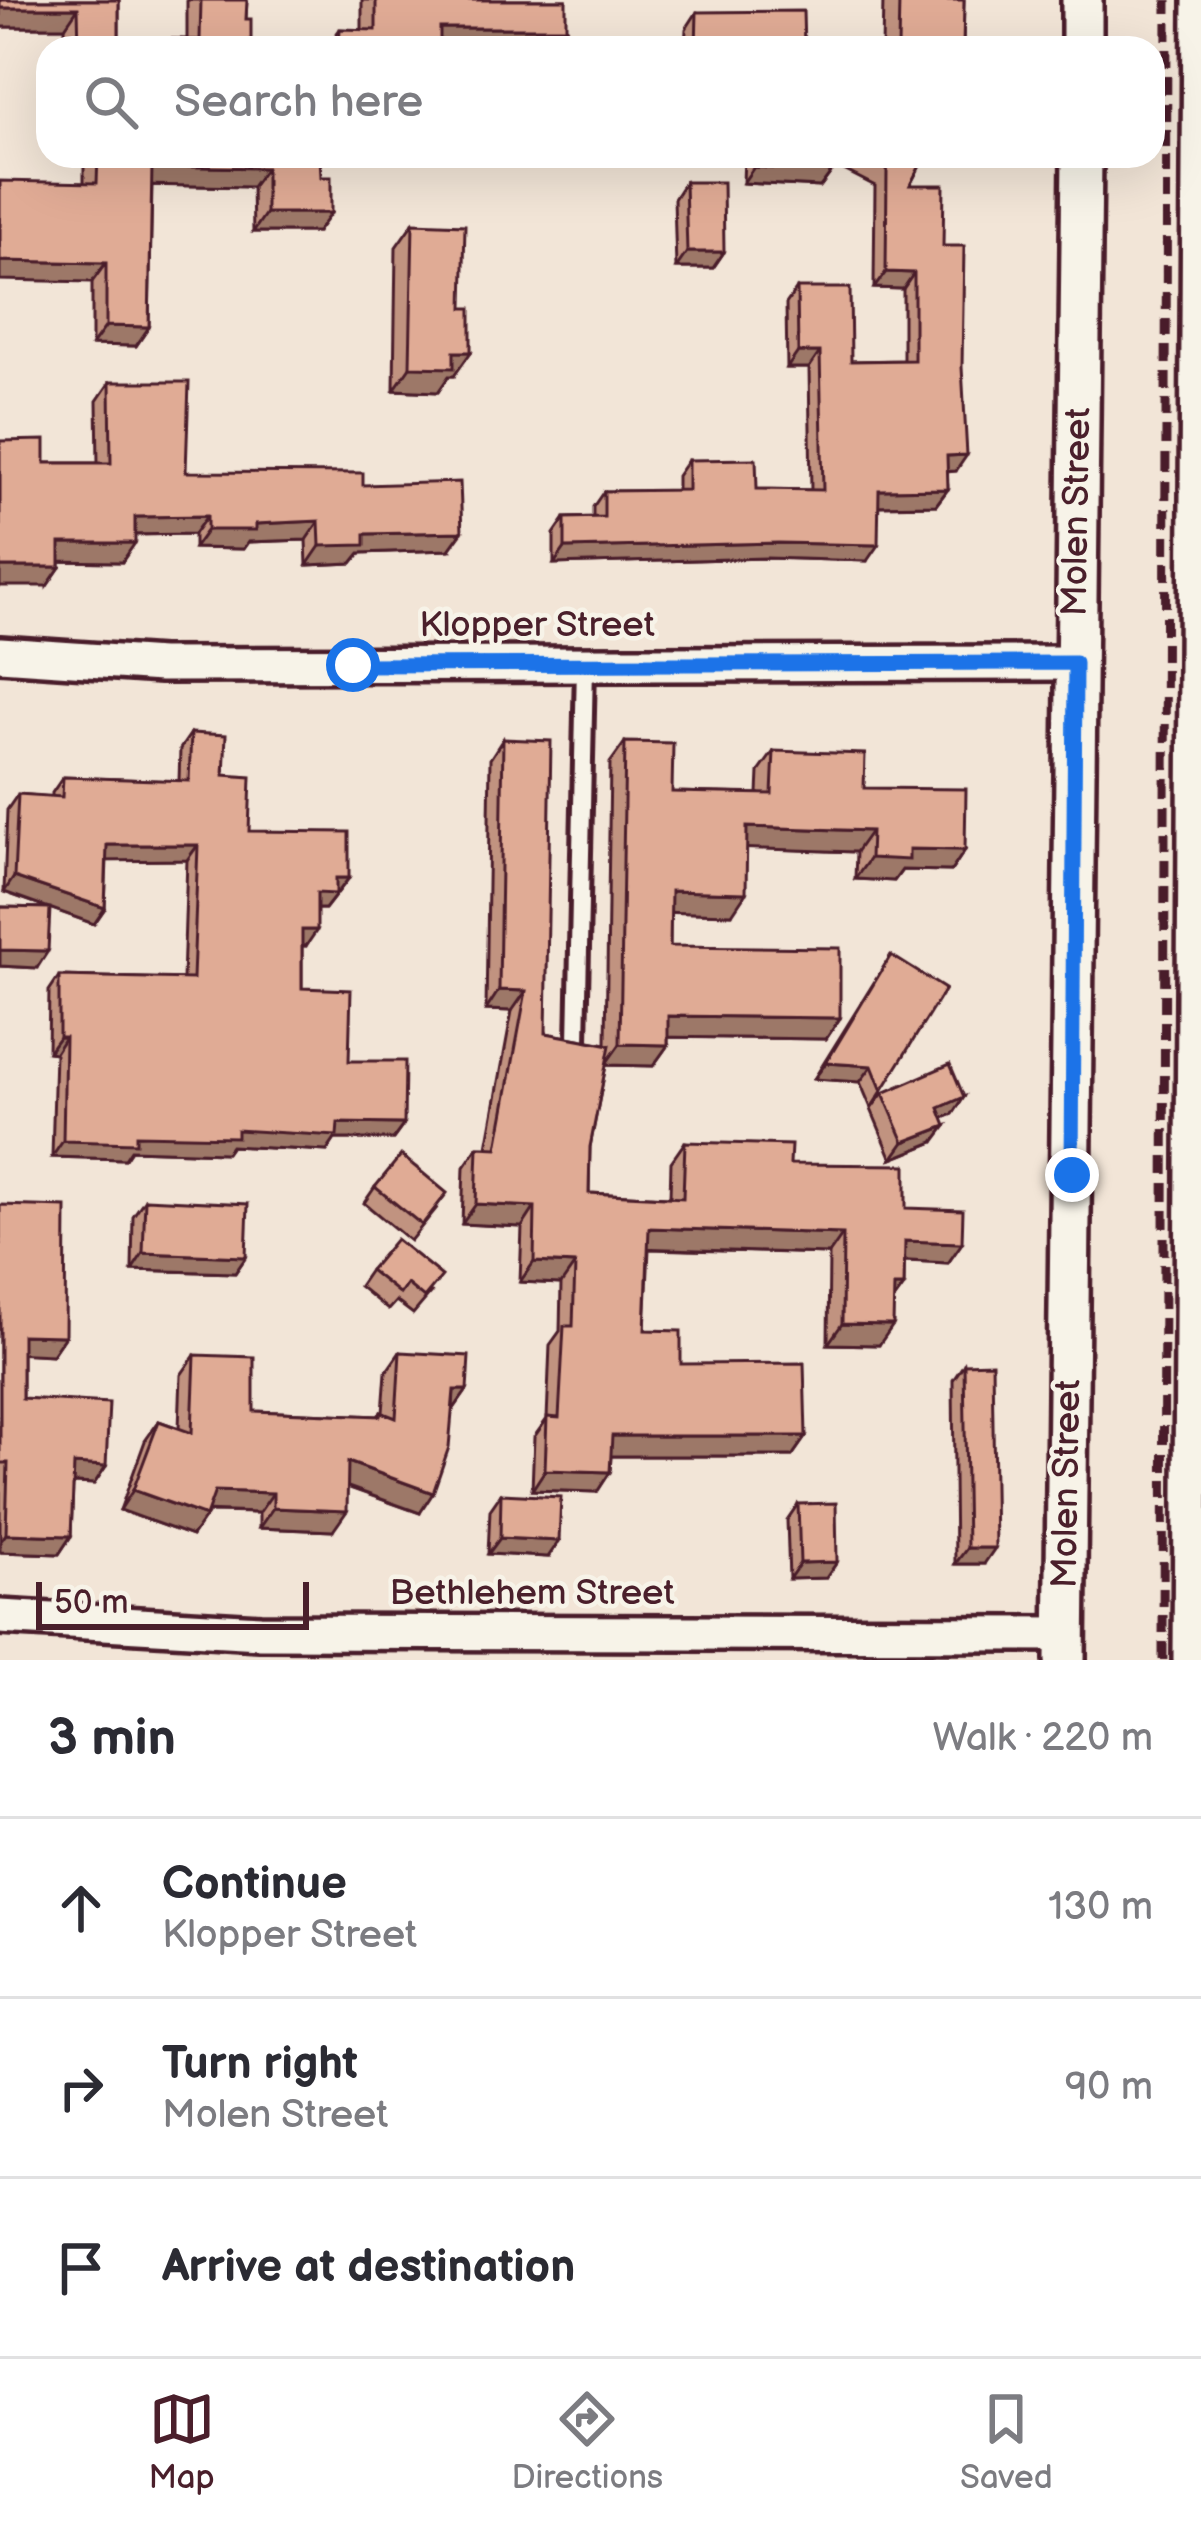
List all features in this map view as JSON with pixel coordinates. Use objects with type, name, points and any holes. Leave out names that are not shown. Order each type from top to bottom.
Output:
[{"type":"street","points":[[1082,0],[1082,36]]},
{"type":"street","points":[[1193,1643],[1200,0]]},
{"type":"street","name":"Molen Street","points":[[1065,1647],[1082,168]]},
{"type":"street","name":"Klopper Street","points":[[0,654],[161,664],[1075,663]]},
{"type":"street","name":"Bethlehem Street","points":[[0,1617],[260,1631],[1065,1647]]},
{"type":"lane","points":[[577,1042],[585,664]]},
{"type":"building","points":[[0,0],[119,0],[119,36],[79,36],[78,8],[0,8]]},
{"type":"building","points":[[201,0],[247,0],[246,19],[251,19],[251,36],[200,36]]},
{"type":"building","points":[[376,0],[566,0],[566,28],[440,28],[440,36],[340,36],[340,29],[376,30]]},
{"type":"building","points":[[899,0],[964,0],[963,36],[898,36]]},
{"type":"building","points":[[803,11],[804,36],[696,36],[697,12]]},
{"type":"building","points":[[98,168],[152,168],[149,327],[106,326],[106,263],[0,261],[0,181],[97,183]]},
{"type":"building","points":[[266,168],[321,168],[321,177],[331,177],[331,213],[266,213]]},
{"type":"building","points":[[883,168],[919,168],[910,185],[944,185],[943,246],[964,246],[962,367],[967,455],[947,456],[948,489],[879,490],[878,545],[565,548],[565,518],[604,517],[604,491],[688,490],[688,460],[756,459],[757,489],[823,490],[820,352],[798,352],[797,288],[850,288],[851,361],[914,360],[914,273],[886,272],[887,170]]},
{"type":"building","points":[[685,182],[723,182],[724,252],[687,252]]},
{"type":"building","points":[[413,223],[465,225],[463,308],[471,308],[471,352],[454,352],[454,368],[410,367]]},
{"type":"building","points":[[110,382],[189,382],[186,472],[363,473],[363,485],[460,482],[462,532],[365,534],[365,545],[320,546],[319,521],[256,524],[256,530],[207,530],[207,516],[135,517],[135,543],[60,543],[60,567],[0,567],[0,441],[45,440],[45,463],[111,463]]},
{"type":"building","points":[[191,733],[226,735],[224,775],[251,777],[249,831],[349,832],[349,878],[336,878],[336,894],[317,893],[317,930],[302,930],[302,988],[351,990],[349,1061],[405,1061],[404,1124],[338,1123],[337,1136],[237,1130],[237,1137],[136,1135],[136,1143],[63,1141],[65,1037],[59,1037],[59,976],[193,979],[198,845],[107,845],[105,908],[14,877],[18,794],[62,797],[63,777],[189,781]]},
{"type":"building","points":[[503,739],[551,741],[546,1033],[610,1045],[590,1147],[589,1193],[683,1198],[685,1142],[791,1145],[790,1164],[906,1165],[906,1208],[963,1210],[962,1243],[905,1241],[904,1286],[894,1286],[893,1325],[842,1324],[843,1234],[649,1228],[645,1330],[681,1331],[681,1364],[804,1363],[806,1436],[612,1436],[610,1472],[545,1470],[547,1417],[559,1418],[564,1326],[573,1326],[575,1264],[534,1262],[535,1207],[476,1204],[478,1147],[497,1148],[526,991],[499,990]]},
{"type":"building","points":[[625,742],[673,743],[672,792],[772,794],[774,751],[865,754],[864,788],[966,789],[965,850],[909,849],[909,860],[870,858],[871,831],[747,827],[746,893],[671,891],[670,946],[840,948],[840,1018],[668,1016],[668,1045],[620,1044]]},
{"type":"building","points":[[0,907],[50,908],[48,951],[0,950]]},
{"type":"building","points":[[891,955],[945,989],[882,1091],[872,1066],[826,1063]]},
{"type":"building","points":[[950,1064],[964,1097],[939,1108],[946,1126],[904,1142],[883,1093]]},
{"type":"building","points":[[401,1155],[447,1193],[422,1225],[375,1187]]},
{"type":"building","points":[[145,1199],[248,1204],[246,1257],[143,1253]]},
{"type":"building","points":[[0,1205],[66,1207],[65,1336],[22,1335],[22,1398],[109,1403],[106,1466],[74,1464],[71,1536],[6,1534],[8,1463],[0,1463]]},
{"type":"building","points":[[396,1239],[442,1276],[424,1298],[407,1284],[400,1294],[370,1270]]},
{"type":"building","points":[[400,1352],[469,1356],[467,1390],[454,1390],[449,1447],[433,1493],[348,1462],[347,1511],[273,1508],[273,1493],[215,1491],[206,1516],[133,1490],[159,1421],[192,1433],[195,1355],[254,1357],[254,1411],[380,1416],[381,1412],[396,1418]]},
{"type":"building","points":[[992,1363],[995,1548],[967,1548],[964,1364]]},
{"type":"building","points":[[501,1494],[561,1497],[559,1541],[500,1538]]},
{"type":"building","points":[[836,1503],[837,1562],[800,1563],[798,1504]]},
{"type":"railway","points":[[1163,1660],[1167,0]]},
{"type":"route","points":[[353,665],[1075,663],[1072,1175]]}]
